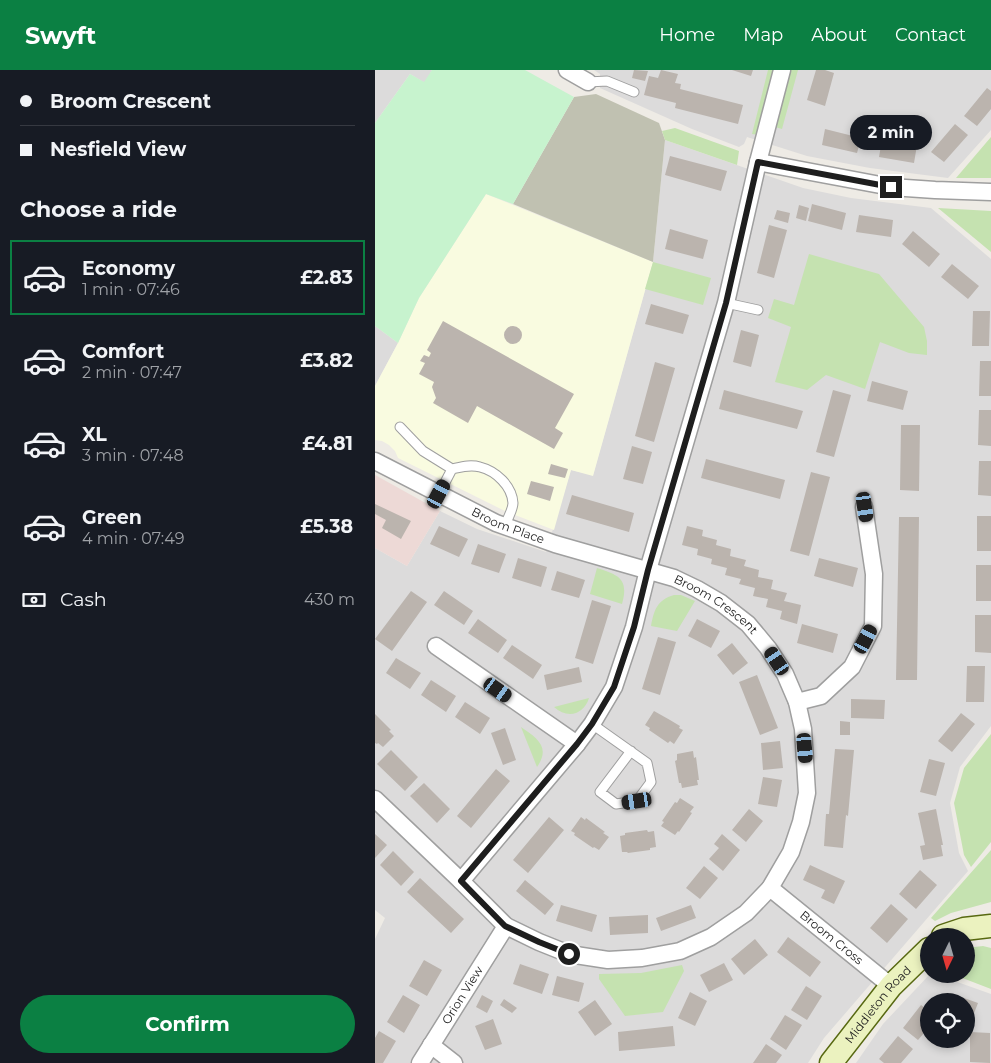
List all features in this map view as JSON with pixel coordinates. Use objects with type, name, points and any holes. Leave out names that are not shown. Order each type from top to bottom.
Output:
[{"type":"street","points":[[567,70],[588,82]]},
{"type":"street","points":[[461,881],[577,744],[592,724],[614,687],[634,627],[648,570],[726,303],[758,162],[782,70]]},
{"type":"street","points":[[758,162],[891,187],[991,192]]},
{"type":"street","name":"Broom Place","points":[[375,461],[505,526],[555,544],[648,570]]},
{"type":"street","points":[[797,702],[821,696],[852,667],[873,626],[874,574],[865,507]]},
{"type":"street","name":"Broom Crescent","points":[[505,926],[569,954],[608,960],[641,958],[680,951],[711,937],[746,913],[770,888],[791,852],[801,822],[807,793],[803,729],[797,702],[785,674],[768,648],[748,624],[721,603],[697,588],[648,570]]},
{"type":"street","points":[[436,646],[577,744]]},
{"type":"street","points":[[375,799],[505,926]]},
{"type":"street","name":"Broom Cross","points":[[770,888],[891,986]]},
{"type":"street","name":"Orion View","points":[[420,1063],[505,926]]},
{"type":"street","points":[[973,928],[991,926]]},
{"type":"street","name":"Middleton Road","points":[[831,1063],[891,986],[920,958]]},
{"type":"street","points":[[431,1045],[454,1063]]},
{"type":"lane","points":[[588,82],[607,81],[634,92]]},
{"type":"lane","points":[[726,303],[758,310]]},
{"type":"lane","points":[[400,427],[423,450],[452,470]]},
{"type":"lane","points":[[439,494],[452,470],[465,466],[479,466],[492,472],[502,480],[510,491],[513,504],[505,526]]},
{"type":"lane","points":[[592,724],[647,762],[651,782],[637,801],[615,804],[600,792],[631,751]]},
{"type":"shaded area","points":[[375,70],[432,70],[425,83],[410,74],[375,123]]},
{"type":"shaded area","points":[[594,70],[991,70],[991,130],[948,178],[870,168],[807,156],[747,137],[744,144],[739,147],[692,129],[600,88],[600,74]]},
{"type":"shaded area","points":[[596,94],[659,123],[665,140],[653,262],[513,204],[574,97]]},
{"type":"shaded area","points":[[665,140],[803,188],[851,198],[931,208],[991,259],[991,726],[960,767],[950,803],[959,853],[968,871],[824,1038],[808,1063],[375,1063],[375,939],[385,918],[375,910],[375,548],[407,566],[440,511],[477,529],[546,552],[571,470],[593,475],[653,262]]},
{"type":"shaded area","points":[[486,194],[653,262],[593,476],[571,470],[554,530],[505,511],[398,458],[395,451],[389,445],[375,440],[375,386],[419,298]]},
{"type":"shaded area","points":[[375,326],[398,343],[375,386]]},
{"type":"shaded area","points":[[375,475],[440,511],[407,566],[375,548]]},
{"type":"shaded area","points":[[922,983],[960,983],[991,994],[991,1063],[856,1063],[883,1024]]},
{"type":"green space","points":[[432,70],[525,70],[574,97],[513,204],[486,194],[419,298],[398,343],[375,326],[375,123],[410,74],[424,82]]},
{"type":"green space","points":[[768,70],[777,70],[760,135],[752,134]]},
{"type":"green space","points":[[790,70],[798,70],[782,129],[775,127]]},
{"type":"green space","points":[[675,128],[739,151],[737,165],[665,140],[662,131]]},
{"type":"green space","points":[[991,137],[991,178],[956,178]]},
{"type":"green space","points":[[938,208],[991,211],[991,252]]},
{"type":"green space","points":[[809,254],[879,274],[924,327],[927,355],[909,353],[880,342],[865,389],[826,375],[807,390],[775,382],[791,327],[768,318],[774,299],[794,305]]},
{"type":"green space","points":[[653,262],[711,278],[703,305],[645,289]]},
{"type":"green space","points":[[597,568],[611,573],[623,583],[624,596],[622,604],[590,594]]},
{"type":"green space","points":[[681,595],[695,601],[677,631],[651,626],[657,606],[668,597]]},
{"type":"green space","points":[[589,698],[587,704],[575,713],[564,713],[554,707]]},
{"type":"green space","points":[[521,727],[537,739],[542,748],[543,754],[537,767]]},
{"type":"green space","points":[[991,734],[991,842],[971,867],[964,855],[954,803],[964,768]]},
{"type":"green space","points":[[991,850],[991,902],[951,913],[935,921],[931,918]]},
{"type":"green space","points":[[975,947],[991,948],[991,989],[975,983]]},
{"type":"green space","points":[[682,965],[684,971],[663,1012],[625,1016],[599,979],[599,974],[641,973]]},
{"type":"building","points":[[634,70],[648,71],[645,81],[632,78]]},
{"type":"building","points":[[661,70],[678,74],[675,83],[681,84],[680,89],[743,105],[738,124],[675,108],[676,103],[644,95],[649,76],[658,78]]},
{"type":"building","points":[[732,70],[753,70],[751,76]]},
{"type":"building","points":[[816,70],[834,73],[825,106],[807,100]]},
{"type":"building","points":[[987,88],[991,91],[991,109],[977,126],[964,116]]},
{"type":"building","points":[[955,124],[968,135],[944,162],[931,152]]},
{"type":"building","points":[[825,129],[861,138],[857,153],[822,145]]},
{"type":"building","points":[[882,140],[917,145],[914,163],[879,157]]},
{"type":"building","points":[[670,156],[727,171],[721,191],[665,175]]},
{"type":"building","points":[[812,204],[846,213],[842,230],[808,221]]},
{"type":"building","points":[[799,205],[809,208],[806,221],[796,218]]},
{"type":"building","points":[[777,210],[790,213],[788,223],[774,219]]},
{"type":"building","points":[[859,215],[893,220],[891,237],[856,232]]},
{"type":"building","points":[[769,225],[787,230],[774,278],[757,273]]},
{"type":"building","points":[[670,229],[708,240],[703,259],[665,249]]},
{"type":"building","points":[[913,231],[940,254],[929,267],[902,244]]},
{"type":"building","points":[[952,264],[979,286],[968,299],[941,277]]},
{"type":"building","points":[[651,304],[689,315],[683,334],[645,324]]},
{"type":"building","points":[[973,311],[990,311],[989,346],[972,346]]},
{"type":"building","points":[[443,321],[574,394],[555,428],[563,433],[554,449],[477,406],[468,423],[433,403],[436,398],[432,387],[434,382],[419,374],[425,363],[420,361],[424,355],[429,357],[431,353],[427,350]]},
{"type":"building","points":[[513,326],[519,329],[522,335],[519,341],[513,344],[507,341],[504,335],[507,329]]},
{"type":"building","points":[[741,330],[759,335],[751,367],[733,362]]},
{"type":"building","points":[[980,361],[991,361],[991,396],[979,396]]},
{"type":"building","points":[[655,362],[675,368],[654,442],[635,436]]},
{"type":"building","points":[[872,381],[908,391],[903,410],[867,401]]},
{"type":"building","points":[[724,390],[803,411],[797,429],[719,409]]},
{"type":"building","points":[[833,390],[851,395],[834,457],[816,452]]},
{"type":"building","points":[[979,410],[991,410],[991,446],[978,445]]},
{"type":"building","points":[[901,425],[920,425],[919,491],[900,490]]},
{"type":"building","points":[[632,446],[652,452],[643,484],[623,479]]},
{"type":"building","points":[[706,459],[785,480],[780,499],[701,478]]},
{"type":"building","points":[[979,461],[991,461],[991,496],[978,495]]},
{"type":"building","points":[[551,464],[568,469],[565,478],[548,474]]},
{"type":"building","points":[[811,472],[830,477],[809,556],[790,551]]},
{"type":"building","points":[[531,481],[554,487],[550,501],[527,494]]},
{"type":"building","points":[[572,495],[634,513],[629,532],[566,514]]},
{"type":"building","points":[[375,504],[411,521],[401,539],[382,528],[386,520],[375,514]]},
{"type":"building","points":[[977,516],[991,516],[991,551],[977,551]]},
{"type":"building","points":[[899,517],[919,517],[917,680],[896,680]]},
{"type":"building","points":[[439,526],[468,539],[459,557],[430,544]]},
{"type":"building","points":[[687,526],[703,530],[702,536],[717,540],[716,545],[731,549],[730,556],[746,560],[744,566],[759,570],[758,577],[773,580],[771,589],[787,593],[784,601],[801,605],[797,624],[780,619],[782,611],[766,607],[768,599],[753,596],[755,588],[739,584],[741,579],[725,575],[727,568],[711,564],[712,559],[697,555],[698,549],[682,545]]},
{"type":"building","points":[[478,544],[506,554],[499,573],[471,564]]},
{"type":"building","points":[[518,558],[547,567],[541,587],[512,578]]},
{"type":"building","points":[[819,558],[858,568],[853,587],[814,576]]},
{"type":"building","points":[[976,565],[991,565],[991,601],[976,601]]},
{"type":"building","points":[[557,571],[585,580],[579,598],[551,590]]},
{"type":"building","points":[[411,591],[427,602],[392,651],[375,639]]},
{"type":"building","points":[[444,591],[473,611],[464,625],[434,605]]},
{"type":"building","points":[[592,600],[611,606],[593,664],[575,658]]},
{"type":"building","points":[[975,615],[991,615],[991,653],[975,652]]},
{"type":"building","points":[[478,619],[507,640],[498,653],[468,633]]},
{"type":"building","points":[[697,619],[720,631],[711,648],[688,636]]},
{"type":"building","points":[[802,624],[838,634],[833,653],[797,643]]},
{"type":"building","points":[[658,637],[676,642],[660,695],[642,689]]},
{"type":"building","points":[[732,643],[748,663],[733,675],[717,655]]},
{"type":"building","points":[[512,645],[542,665],[533,679],[503,658]]},
{"type":"building","points":[[396,658],[421,673],[410,689],[386,673]]},
{"type":"building","points":[[967,666],[985,666],[984,702],[966,702]]},
{"type":"building","points":[[579,667],[582,682],[547,690],[544,675]]},
{"type":"building","points":[[757,675],[778,728],[760,735],[739,682]]},
{"type":"building","points":[[431,680],[456,696],[446,712],[421,695]]},
{"type":"building","points":[[851,699],[885,700],[884,719],[851,718]]},
{"type":"building","points":[[465,702],[490,718],[480,734],[455,717]]},
{"type":"building","points":[[654,711],[680,726],[679,728],[683,730],[674,744],[670,741],[668,743],[645,725]]},
{"type":"building","points":[[961,713],[975,724],[952,752],[938,741]]},
{"type":"building","points":[[375,714],[391,730],[389,731],[394,736],[383,747],[375,743]]},
{"type":"building","points":[[840,721],[850,722],[850,735],[840,735]]},
{"type":"building","points":[[505,728],[516,760],[503,765],[491,733]]},
{"type":"building","points":[[780,741],[783,768],[763,770],[761,743]]},
{"type":"building","points":[[835,749],[854,750],[843,848],[824,846],[826,814],[829,814]]},
{"type":"building","points":[[391,750],[418,777],[405,791],[377,764]]},
{"type":"building","points":[[693,751],[694,758],[696,757],[698,785],[682,788],[681,783],[679,783],[675,761],[677,760],[677,754]]},
{"type":"building","points":[[929,759],[945,763],[936,796],[920,792]]},
{"type":"building","points":[[496,769],[510,781],[471,828],[457,816]]},
{"type":"building","points":[[763,777],[782,780],[777,807],[758,804]]},
{"type":"building","points":[[424,783],[450,809],[437,823],[410,796]]},
{"type":"building","points":[[680,798],[694,807],[690,812],[692,813],[675,835],[661,826],[664,822],[662,821]]},
{"type":"building","points":[[749,809],[763,821],[746,842],[732,830]]},
{"type":"building","points":[[936,809],[943,845],[941,845],[943,856],[923,860],[920,846],[925,845],[918,813]]},
{"type":"building","points":[[549,817],[564,830],[528,873],[513,860]]},
{"type":"building","points":[[581,817],[585,820],[586,818],[609,837],[599,850],[593,848],[571,831]]},
{"type":"building","points":[[647,830],[648,832],[654,831],[656,847],[650,848],[650,850],[622,852],[620,836],[625,835],[625,833]]},
{"type":"building","points":[[375,834],[387,845],[375,858]]},
{"type":"building","points":[[722,834],[740,850],[723,871],[709,859],[719,848],[714,844]]},
{"type":"building","points":[[393,851],[414,872],[401,886],[380,865]]},
{"type":"building","points":[[810,865],[845,881],[834,904],[821,898],[825,890],[803,880]]},
{"type":"building","points":[[704,866],[718,878],[700,899],[686,888]]},
{"type":"building","points":[[920,870],[937,885],[916,909],[899,894]]},
{"type":"building","points":[[420,878],[464,919],[451,933],[407,892]]},
{"type":"building","points":[[525,880],[554,904],[545,915],[516,891]]},
{"type":"building","points":[[891,904],[908,919],[887,943],[870,928]]},
{"type":"building","points":[[561,905],[597,915],[592,932],[556,921]]},
{"type":"building","points":[[691,905],[696,918],[661,931],[656,918]]},
{"type":"building","points":[[648,915],[648,933],[610,935],[609,917]]},
{"type":"building","points":[[788,937],[821,962],[810,977],[777,952]]},
{"type":"building","points":[[755,939],[768,955],[744,975],[731,959]]},
{"type":"building","points":[[424,960],[442,970],[427,996],[409,986]]},
{"type":"building","points":[[724,963],[733,980],[709,992],[700,975]]},
{"type":"building","points":[[520,964],[549,974],[542,994],[513,984]]},
{"type":"building","points":[[557,976],[584,983],[579,1002],[552,995]]},
{"type":"building","points":[[806,986],[822,996],[807,1020],[791,1010]]},
{"type":"building","points":[[690,992],[707,1001],[695,1026],[678,1018]]},
{"type":"building","points":[[403,995],[420,1005],[404,1033],[387,1022]]},
{"type":"building","points":[[482,995],[493,1001],[487,1013],[476,1007]]},
{"type":"building","points":[[504,999],[517,1008],[512,1013],[500,1005]]},
{"type":"building","points":[[595,1000],[612,1024],[595,1036],[578,1012]]},
{"type":"building","points":[[920,1006],[920,1038],[918,1040],[903,1028]]},
{"type":"building","points":[[785,1015],[802,1025],[786,1050],[770,1039]]},
{"type":"building","points":[[493,1019],[502,1044],[485,1050],[475,1026]]},
{"type":"building","points":[[673,1026],[675,1046],[619,1051],[618,1032]]},
{"type":"building","points":[[379,1031],[396,1041],[383,1063],[375,1063],[375,1038]]},
{"type":"building","points":[[975,1032],[990,1033],[990,1063],[970,1062],[970,1048],[975,1048]]},
{"type":"building","points":[[898,1036],[913,1049],[901,1063],[884,1063],[879,1059]]},
{"type":"building","points":[[766,1044],[782,1055],[776,1063],[753,1063]]},
{"type":"route","points":[[569,954],[505,926],[461,881],[577,744],[592,724],[614,687],[634,627],[648,570],[726,303],[758,162],[891,187]]}]
